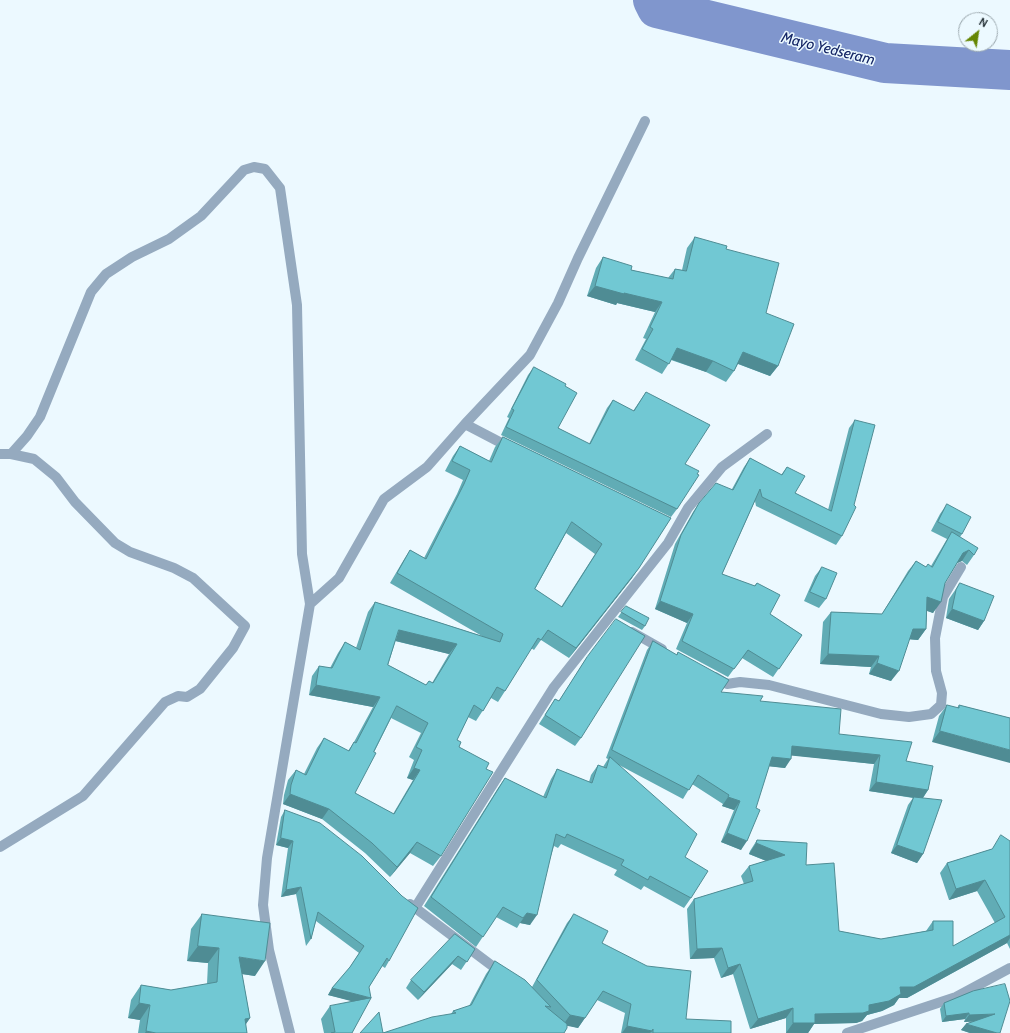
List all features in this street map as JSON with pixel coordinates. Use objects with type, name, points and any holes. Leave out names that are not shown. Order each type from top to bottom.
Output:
[{"type":"street","points":[[310,604],[339,578],[384,499],[427,467],[530,354],[558,303],[578,258],[645,121]]},
{"type":"street","points":[[11,454],[27,436],[40,417],[92,292],[106,274],[132,256],[169,239],[201,216],[244,170],[254,167],[265,169],[280,188],[297,305],[302,554],[310,604],[279,809],[267,858],[263,906],[268,950],[290,1033]]},
{"type":"street","points":[[465,424],[520,453]]},
{"type":"street","points":[[415,908],[554,687],[614,622],[668,542],[673,525],[722,467],[766,434]]},
{"type":"street","points":[[0,454],[11,454],[34,459],[56,477],[75,502],[115,542],[130,552],[174,568],[193,578],[245,626],[232,648],[200,689],[187,697],[178,696],[165,702],[83,796],[0,847]]},
{"type":"street","points":[[705,672],[727,684],[740,682],[769,686],[881,714],[909,717],[930,714],[940,705],[942,693],[936,671],[936,631],[943,597],[961,567]]},
{"type":"street","points":[[614,622],[672,655]]},
{"type":"street","points":[[402,898],[508,978]]},
{"type":"street","points":[[847,1033],[956,997],[1010,968]]},
{"type":"building","points":[[695,237],[727,246],[726,249],[779,263],[766,313],[794,324],[778,366],[743,352],[734,371],[713,361],[677,348],[669,364],[642,349],[653,329],[650,327],[662,302],[595,286],[603,257],[632,266],[631,270],[673,279],[675,269],[686,271]]},
{"type":"building","points":[[534,367],[566,384],[565,386],[577,393],[558,428],[590,444],[613,400],[634,411],[646,392],[710,425],[685,464],[699,471],[697,474],[699,475],[677,509],[506,427],[514,410],[512,409]]},
{"type":"building","points":[[855,420],[875,425],[854,505],[856,507],[842,536],[762,497],[760,489],[722,574],[755,586],[757,583],[780,595],[770,614],[802,635],[779,669],[748,650],[734,669],[682,641],[693,614],[660,601],[681,535],[699,503],[716,483],[733,490],[750,458],[782,475],[787,467],[805,476],[795,493],[831,511]]},
{"type":"building","points":[[503,437],[671,518],[639,568],[576,648],[548,630],[541,640],[538,638],[505,691],[497,687],[483,711],[474,705],[457,740],[461,742],[459,747],[489,763],[486,769],[493,772],[441,856],[417,842],[397,867],[372,843],[329,809],[290,794],[291,785],[296,770],[306,775],[324,738],[349,751],[354,742],[356,743],[380,697],[316,685],[319,666],[332,668],[345,642],[360,650],[375,602],[500,642],[503,634],[397,573],[410,550],[426,559],[464,484],[470,470],[452,461],[460,446],[491,462]],"holes":[[[572,522],[602,544],[562,607],[535,589]],[[399,630],[457,644],[433,683],[429,681],[426,685],[388,665]],[[397,706],[428,723],[416,747],[422,750],[414,768],[420,770],[394,814],[355,793],[376,753],[374,752]]]},
{"type":"building","points":[[947,504],[971,517],[962,534],[938,522]]},
{"type":"building","points":[[952,532],[978,548],[974,555],[969,550],[963,553],[945,583],[941,602],[927,597],[926,629],[913,629],[899,671],[877,663],[879,656],[828,654],[831,612],[882,614],[916,561],[926,567],[928,564],[932,567]]},
{"type":"building","points":[[822,567],[837,573],[826,599],[810,592]]},
{"type":"building","points":[[960,583],[994,596],[984,621],[952,609],[956,590]]},
{"type":"building","points":[[626,606],[649,618],[645,626],[621,612]]},
{"type":"building","points":[[616,619],[645,636],[581,738],[545,715],[555,699],[559,701],[587,657]]},
{"type":"building","points":[[653,641],[677,655],[678,652],[729,680],[721,692],[763,696],[760,701],[841,709],[839,734],[912,742],[906,761],[933,766],[928,790],[876,782],[880,755],[792,746],[791,759],[772,757],[756,808],[760,810],[747,841],[727,833],[740,801],[728,797],[729,795],[698,775],[689,790],[612,750]]},
{"type":"building","points":[[947,705],[959,708],[959,705],[1010,718],[1010,750],[940,731]]},
{"type":"building","points":[[610,757],[697,834],[685,857],[708,871],[691,898],[650,876],[648,880],[621,865],[624,860],[567,834],[565,838],[556,834],[537,915],[527,913],[523,918],[503,907],[483,937],[431,897],[505,778],[546,798],[557,769],[592,783],[598,765],[606,768]]},
{"type":"building","points":[[914,797],[942,800],[923,854],[897,845]]},
{"type":"building","points":[[285,810],[320,823],[362,856],[402,896],[418,908],[389,961],[387,958],[369,987],[371,998],[332,988],[350,967],[364,946],[318,912],[311,939],[301,887],[286,890],[293,841],[281,838]]},
{"type":"building","points":[[1001,835],[1010,841],[1010,935],[914,987],[900,987],[901,994],[889,1001],[869,1005],[869,1011],[863,1013],[815,1014],[815,1023],[793,1023],[793,1008],[758,1019],[740,964],[728,968],[722,948],[697,949],[694,899],[753,881],[749,866],[785,855],[756,843],[757,840],[807,843],[806,865],[834,863],[839,931],[881,939],[933,930],[933,921],[953,921],[953,946],[1005,917],[985,880],[956,889],[947,863],[992,849]]},
{"type":"building","points":[[202,914],[270,923],[265,961],[239,957],[250,1018],[245,1019],[247,1033],[156,1033],[146,1031],[150,1005],[139,1003],[141,985],[171,990],[217,982],[219,948],[198,946]]},
{"type":"building","points":[[574,914],[608,931],[602,943],[647,966],[691,971],[686,1019],[731,1021],[731,1033],[653,1033],[653,1029],[652,1031],[627,1026],[631,1004],[603,991],[585,1018],[570,1015],[537,980]]},
{"type":"building","points":[[455,934],[475,949],[467,962],[458,956],[424,992],[411,980]]},
{"type":"building","points":[[495,961],[525,980],[551,1007],[545,1006],[567,1024],[567,1028],[564,1033],[383,1033],[432,1017],[456,1013],[453,1011],[471,1005]]},
{"type":"building","points":[[1005,984],[1010,1001],[1000,1033],[966,1024],[995,1014],[969,1015],[969,1013],[946,1016],[944,1003],[973,991]]},
{"type":"building","points":[[371,998],[352,1033],[331,1033],[335,1032],[330,1006]]},
{"type":"building","points":[[379,1012],[383,1033],[360,1033]]},
{"type":"waterway","name":"Mayo Yedseram","points":[[653,0],[657,8],[885,63],[1010,70]]}]
